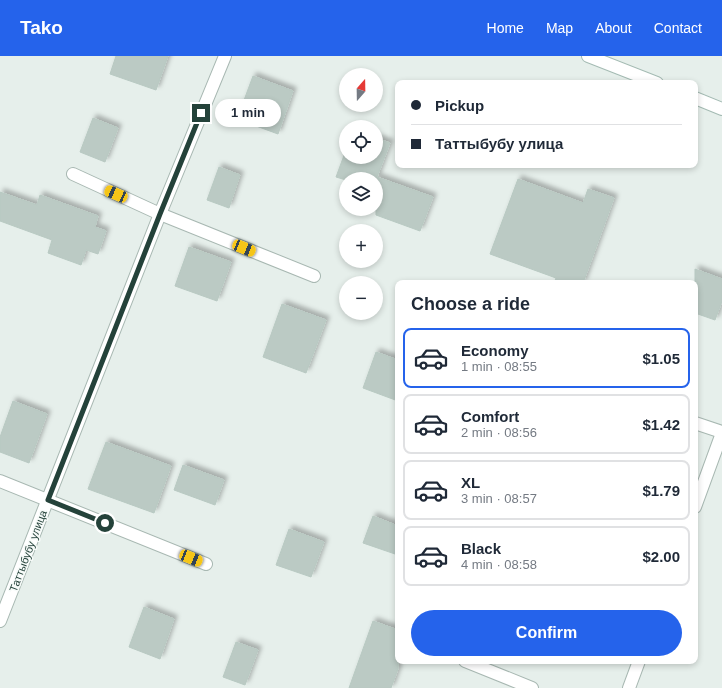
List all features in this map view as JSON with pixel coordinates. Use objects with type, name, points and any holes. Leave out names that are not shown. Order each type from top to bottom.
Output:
[{"type":"street","name":"Таттыбубу улица","points":[[0,622],[160,214],[225,56]]},
{"type":"street","points":[[588,56],[649,80]]},
{"type":"street","points":[[698,99],[722,109]]},
{"type":"street","points":[[73,174],[160,214],[314,276]]},
{"type":"street","points":[[698,424],[722,433],[698,499]]},
{"type":"street","points":[[0,481],[206,564]]},
{"type":"street","points":[[472,664],[532,688]]},
{"type":"street","points":[[629,688],[638,664]]},
{"type":"building","points":[[116,56],[168,56],[156,90],[110,74]]},
{"type":"building","points":[[253,76],[293,91],[278,134],[237,119]]},
{"type":"building","points":[[93,118],[118,128],[105,162],[80,152]]},
{"type":"building","points":[[383,140],[390,143],[383,161]]},
{"type":"building","points":[[341,164],[382,164],[379,172],[339,172],[339,178],[336,177]]},
{"type":"building","points":[[219,167],[240,175],[229,208],[207,200]]},
{"type":"building","points":[[383,179],[433,197],[420,231],[379,216],[383,216]]},
{"type":"building","points":[[518,179],[583,203],[588,189],[614,198],[584,280],[555,280],[556,278],[490,254]]},
{"type":"building","points":[[0,192],[37,205],[40,195],[98,216],[95,227],[106,231],[98,254],[86,250],[81,265],[48,253],[52,240],[0,221]]},
{"type":"building","points":[[189,247],[231,262],[217,301],[175,286]]},
{"type":"building","points":[[695,269],[722,279],[722,301],[715,320],[698,314],[698,280],[695,280]]},
{"type":"building","points":[[282,304],[326,320],[306,373],[263,357]]},
{"type":"building","points":[[376,352],[395,359],[395,400],[363,388]]},
{"type":"building","points":[[13,401],[47,414],[29,463],[0,452],[0,437]]},
{"type":"building","points":[[106,442],[171,466],[154,513],[88,489]]},
{"type":"building","points":[[183,465],[224,480],[215,505],[174,490]]},
{"type":"building","points":[[373,516],[395,525],[395,554],[363,543]]},
{"type":"building","points":[[289,529],[324,542],[311,577],[276,565]]},
{"type":"building","points":[[144,607],[174,619],[160,659],[129,647]]},
{"type":"building","points":[[373,621],[395,629],[395,664],[398,664],[398,669],[391,688],[349,688]]},
{"type":"building","points":[[236,642],[258,650],[245,685],[223,677]]},
{"type":"route","points":[[105,523],[48,500],[201,113]]}]
